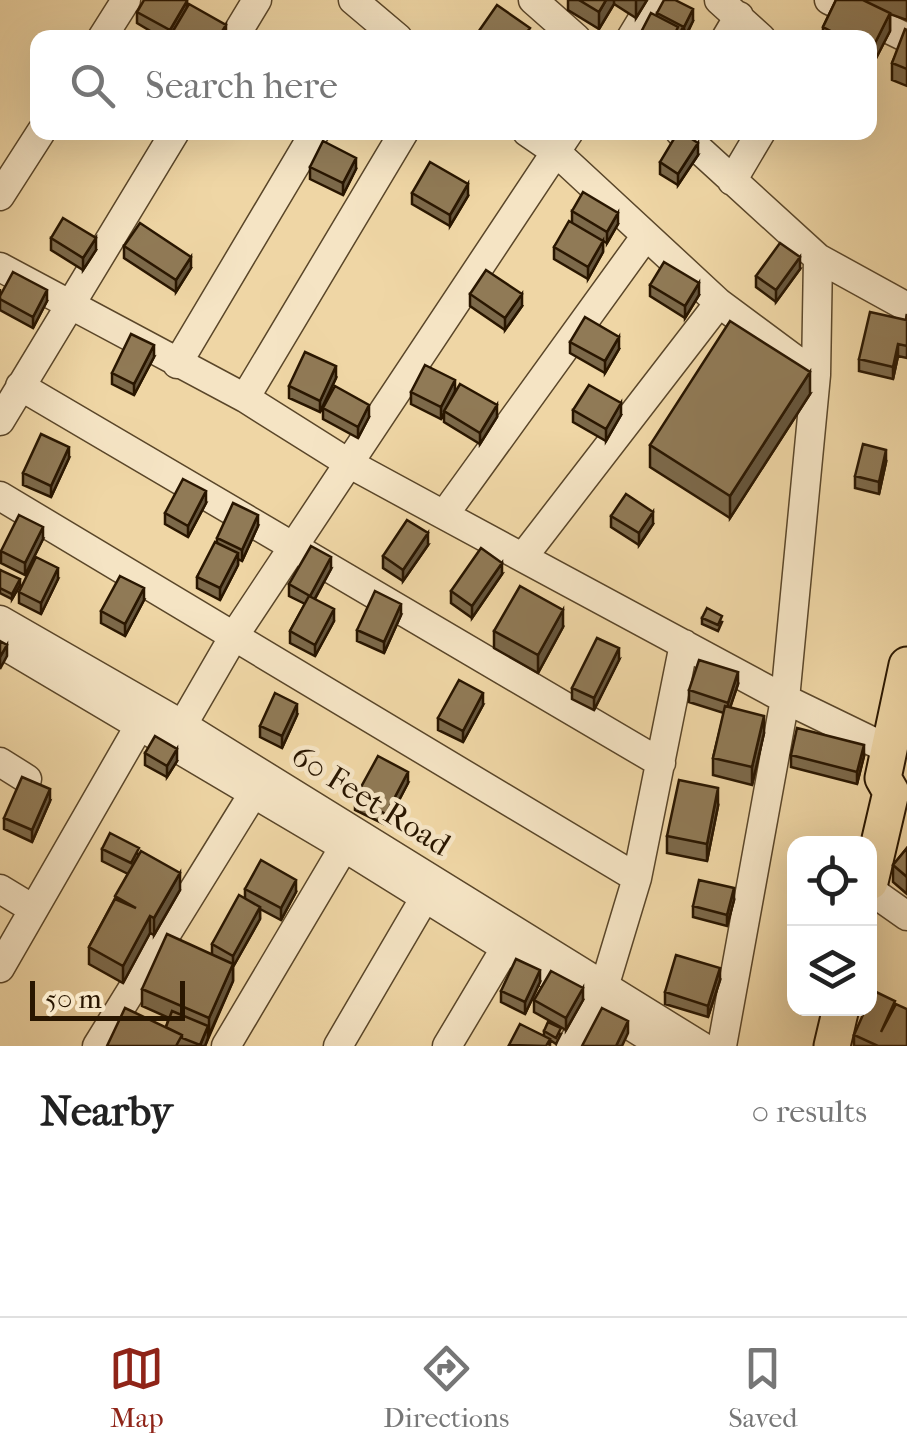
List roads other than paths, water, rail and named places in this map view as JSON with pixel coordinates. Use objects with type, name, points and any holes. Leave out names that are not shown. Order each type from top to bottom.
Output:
[{"type":"main road","points":[[877,852],[891,792],[891,764],[907,665]]},
{"type":"main road","points":[[856,836],[869,786],[891,764]]},
{"type":"main road","points":[[810,1046],[816,1016]]},
{"type":"main road","points":[[832,1046],[839,1016]]},
{"type":"street","points":[[239,30],[257,0]]},
{"type":"street","points":[[352,0],[381,30]]},
{"type":"street","points":[[636,30],[654,0]]},
{"type":"street","points":[[829,0],[907,38]]},
{"type":"street","points":[[106,30],[122,1]]},
{"type":"street","points":[[547,5],[569,30]]},
{"type":"street","points":[[0,196],[36,140]]},
{"type":"street","points":[[0,421],[170,140]]},
{"type":"street","points":[[176,364],[309,140]]},
{"type":"street","points":[[245,398],[399,140]]},
{"type":"street","points":[[688,140],[818,258],[907,307]]},
{"type":"street","points":[[732,181],[756,140]]},
{"type":"street","points":[[176,734],[234,636],[562,142],[645,237],[719,302],[816,374]]},
{"type":"street","points":[[444,515],[645,237]]},
{"type":"street","points":[[722,1046],[784,699],[816,374],[818,258]]},
{"type":"street","points":[[0,267],[245,398],[350,464],[784,699],[891,764]]},
{"type":"street","points":[[522,557],[719,302]]},
{"type":"street","points":[[20,386],[661,763]]},
{"type":"street","points":[[0,496],[637,878]]},
{"type":"street","name":"60 Feet Road","points":[[0,620],[145,716],[601,994],[701,1046]]},
{"type":"street","name":"60 Feet Road","points":[[0,643],[145,716]]},
{"type":"street","points":[[571,1046],[601,994],[637,878],[684,644]]},
{"type":"street","points":[[0,968],[145,716]]},
{"type":"street","name":"60 Feet Road","points":[[176,734],[252,794],[424,899],[511,938]]},
{"type":"street","points":[[0,762],[27,779]]},
{"type":"street","points":[[97,1046],[252,794]]},
{"type":"street","points":[[226,1046],[344,847]]},
{"type":"street","points":[[0,889],[32,909]]},
{"type":"street","points":[[877,895],[907,916]]},
{"type":"street","points":[[338,1046],[424,899]]},
{"type":"street","points":[[446,1046],[511,938]]},
{"type":"street","name":"60 Feet Road","points":[[601,994],[663,1046]]}]
